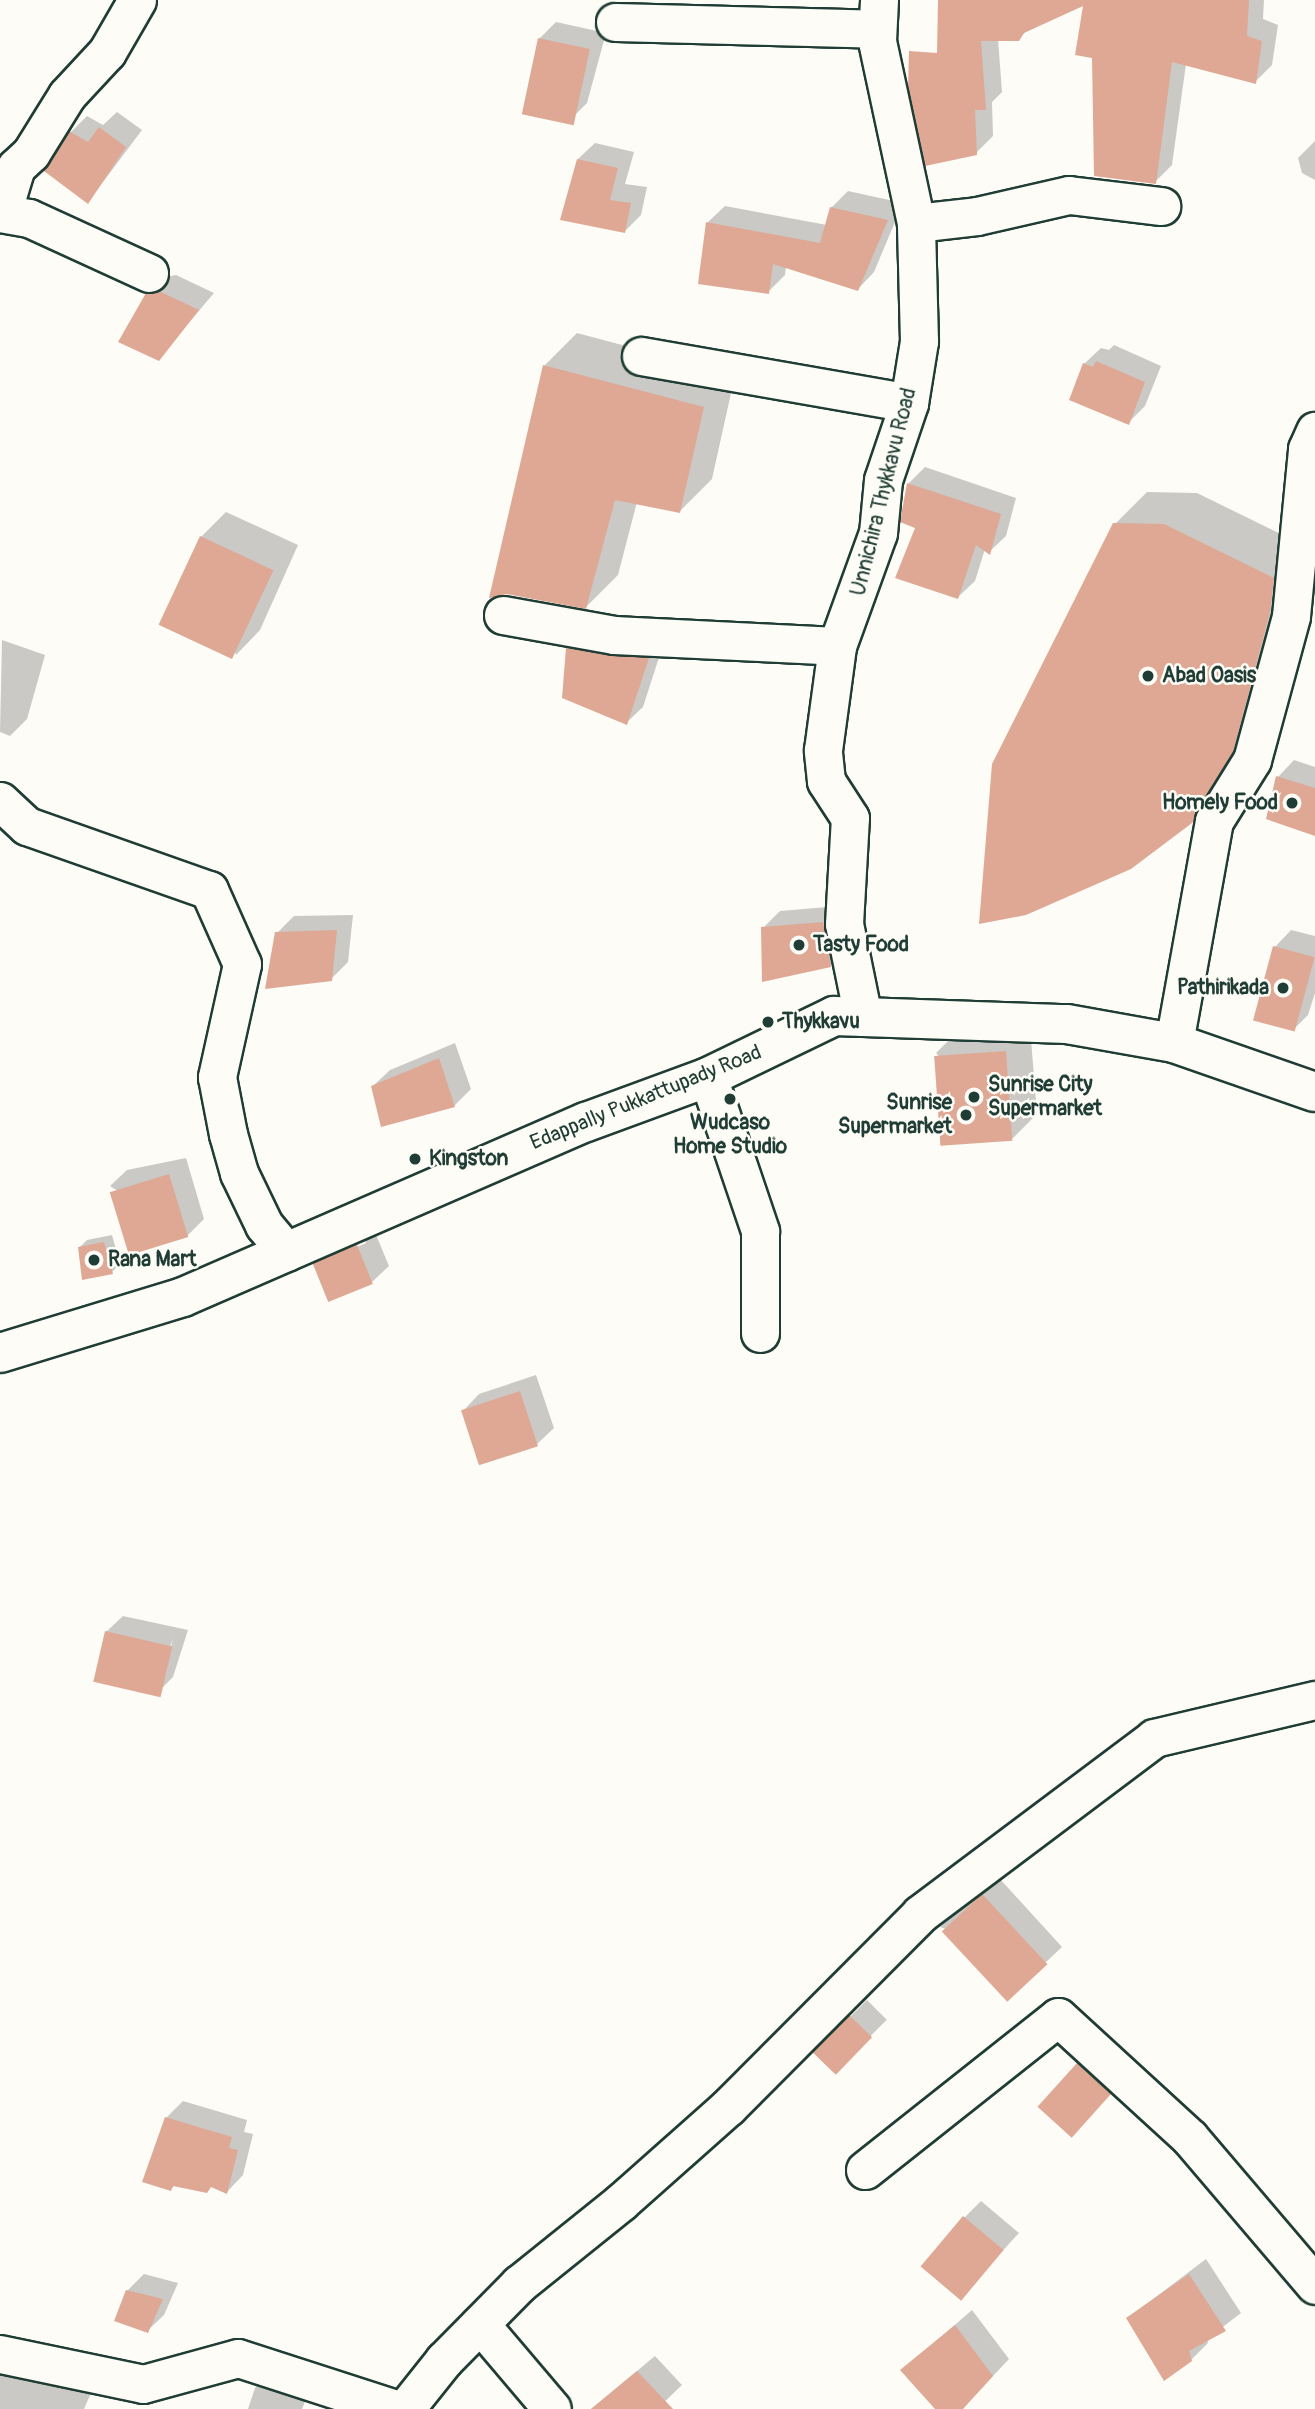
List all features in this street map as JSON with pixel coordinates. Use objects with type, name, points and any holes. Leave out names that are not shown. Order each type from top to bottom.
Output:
[{"type":"main road","name":"Edappally Pukkattupady Road","points":[[0,1353],[183,1297],[586,1122],[708,1077],[834,1016],[1067,1024],[1174,1044],[1315,1092]]},
{"type":"street","points":[[137,0],[107,52],[67,95],[31,153],[16,167],[1,213],[29,218],[149,273]]},
{"type":"street","points":[[615,22],[878,15]]},
{"type":"street","name":"Unnichira Thykkavu Road","points":[[863,1017],[844,924],[850,818],[826,781],[823,750],[837,646],[878,533],[883,480],[908,403],[919,341],[916,223],[878,15]]},
{"type":"street","points":[[916,223],[977,216],[1069,195],[1161,206]]},
{"type":"street","points":[[641,356],[908,403]]},
{"type":"street","points":[[1174,1044],[1214,821],[1252,760],[1291,616],[1307,449],[1315,431]]},
{"type":"street","points":[[503,615],[614,635],[837,646]]},
{"type":"street","points":[[0,801],[27,826],[209,890],[242,964],[217,1077],[228,1134],[239,1173],[264,1225],[287,1252]]},
{"type":"street","points":[[708,1077],[760,1231],[760,1333]]},
{"type":"street","points":[[405,2409],[480,2323],[519,2284],[728,2107],[920,1914],[1154,1738],[1315,1700]]},
{"type":"street","points":[[865,2170],[1058,2017],[1190,2138],[1315,2285]]},
{"type":"street","points":[[480,2323],[552,2409]]},
{"type":"street","points":[[0,2354],[143,2384],[238,2358],[396,2409]]},
{"type":"building","points":[[938,0],[1249,0],[1247,36],[1262,41],[1256,84],[1172,62],[1156,184],[1094,176],[1092,58],[1075,55],[1083,6],[1024,33],[1019,41],[981,41],[986,110],[975,110],[977,155],[925,166],[908,88],[909,51],[937,53]]},
{"type":"building","points":[[538,38],[590,49],[574,125],[522,114]]},
{"type":"building","points":[[99,127],[126,147],[88,204],[44,171],[69,131],[88,142]]},
{"type":"building","points":[[577,159],[618,168],[610,200],[631,203],[625,233],[560,220]]},
{"type":"building","points":[[830,207],[888,220],[858,291],[773,264],[769,294],[698,284],[706,222],[820,243]]},
{"type":"building","points":[[159,291],[199,310],[159,361],[118,342],[146,293]]},
{"type":"building","points":[[1096,361],[1145,382],[1129,425],[1069,400],[1083,363],[1093,367]]},
{"type":"building","points":[[543,365],[704,407],[680,513],[615,500],[586,609],[507,594],[489,598]]},
{"type":"building","points":[[907,483],[1001,514],[990,555],[976,545],[958,599],[895,578],[915,528],[900,522]]},
{"type":"building","name":"Abad Oasis","points":[[1113,523],[1164,524],[1274,578],[1270,612],[1233,752],[1192,823],[1131,869],[1026,915],[979,924],[992,764]]},
{"type":"building","points":[[200,536],[273,570],[232,659],[159,625]]},
{"type":"building","points":[[566,648],[649,658],[627,725],[562,698]]},
{"type":"building","name":"Homely Food","points":[[1276,776],[1315,788],[1315,836],[1266,819]]},
{"type":"building","name":"Tasty Food","points":[[823,922],[831,967],[762,982],[761,927]]},
{"type":"building","points":[[337,930],[332,981],[265,989],[275,932]]},
{"type":"building","name":"Pathirikada","points":[[1273,946],[1315,957],[1295,1032],[1253,1020]]},
{"type":"building","name":"Sunrise City Supermarket","points":[[1006,1051],[1012,1141],[940,1146],[934,1056]]},
{"type":"building","points":[[439,1058],[455,1107],[381,1127],[371,1086]]},
{"type":"building","points":[[169,1174],[188,1237],[129,1255],[110,1192]]},
{"type":"building","name":"Rana Mart","points":[[104,1242],[113,1274],[82,1280],[78,1247]]},
{"type":"building","points":[[357,1245],[373,1284],[328,1302],[312,1263]]},
{"type":"building","points":[[520,1391],[538,1446],[479,1465],[461,1410]]},
{"type":"building","points":[[105,1631],[172,1647],[161,1697],[93,1682]]},
{"type":"building","points":[[982,1894],[1047,1964],[1007,2002],[942,1932]]},
{"type":"building","points":[[849,2015],[872,2037],[836,2075],[813,2052]]},
{"type":"building","points":[[1077,2063],[1111,2094],[1072,2138],[1038,2107]]},
{"type":"building","points":[[165,2117],[232,2137],[229,2148],[238,2150],[227,2194],[211,2187],[207,2193],[173,2186],[171,2191],[142,2182]]},
{"type":"building","points":[[963,2216],[1004,2250],[961,2301],[921,2267]]},
{"type":"building","points":[[1189,2274],[1226,2331],[1189,2351],[1192,2361],[1164,2381],[1126,2318]]},
{"type":"building","points":[[126,2290],[163,2299],[148,2333],[114,2321]]},
{"type":"building","points":[[955,2325],[993,2376],[963,2409],[935,2409],[900,2370]]},
{"type":"building","points":[[637,2371],[673,2409],[591,2409]]},
{"type":"place","name":"Abad Oasis","points":[[1148,676]]},
{"type":"place","name":"Homely Food","points":[[1292,803]]},
{"type":"place","name":"Tasty Food","points":[[799,945]]},
{"type":"place","name":"Pathirikada","points":[[1283,988]]},
{"type":"place","name":"Thykkavu","points":[[768,1022]]},
{"type":"place","name":"Sunrise City Supermarket","points":[[974,1097]]},
{"type":"place","name":"Wudcaso Home Studio","points":[[730,1099]]},
{"type":"place","name":"Sunrise Supermarket","points":[[966,1115]]},
{"type":"place","name":"Kingston","points":[[415,1159]]},
{"type":"place","name":"Rana Mart","points":[[94,1260]]}]
